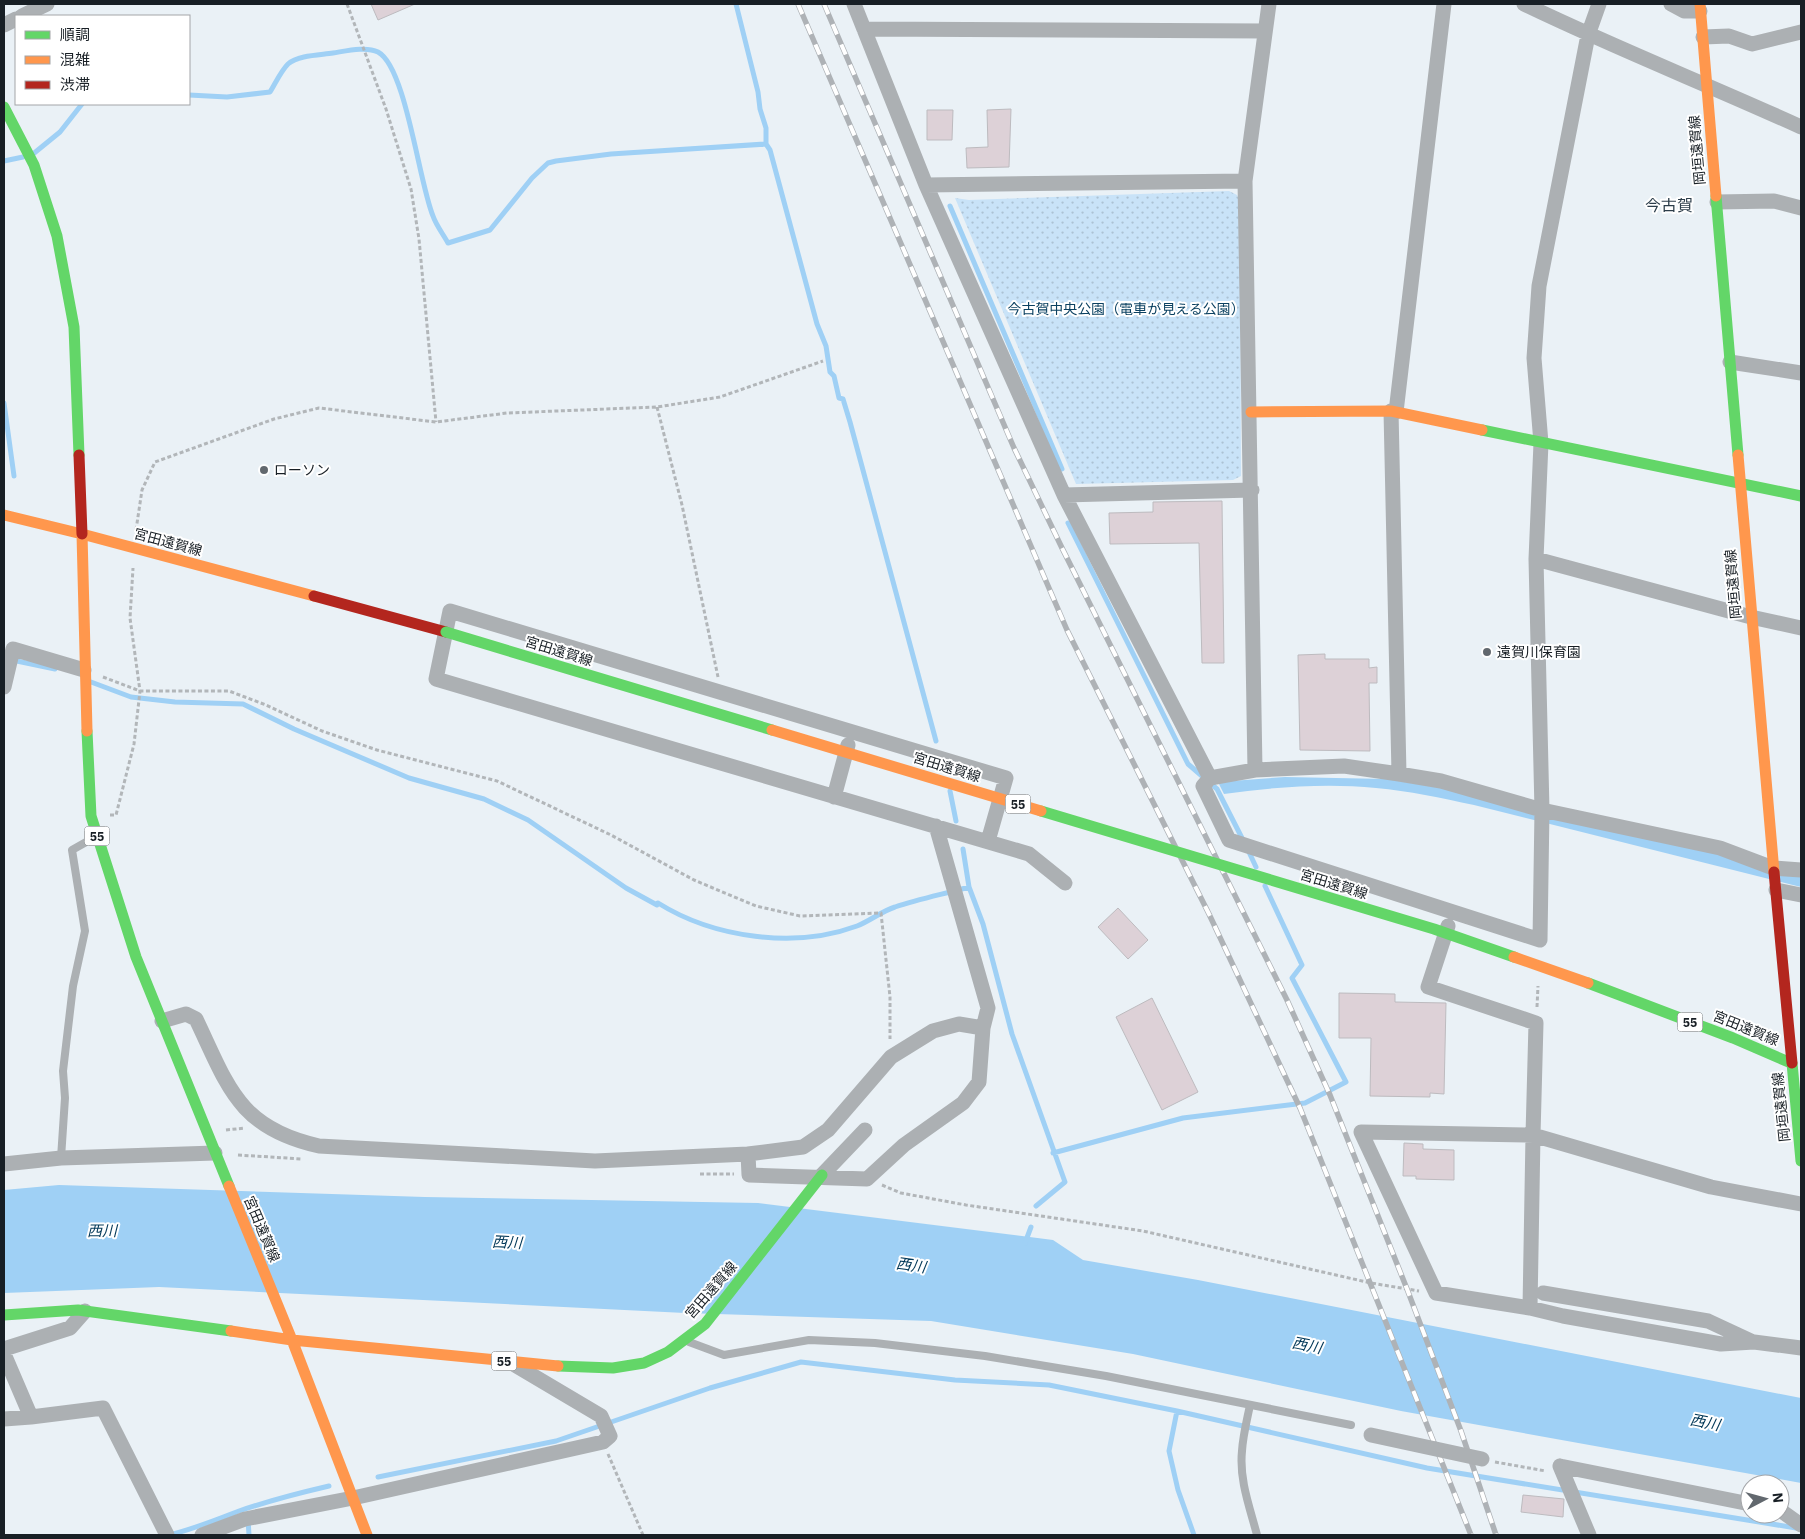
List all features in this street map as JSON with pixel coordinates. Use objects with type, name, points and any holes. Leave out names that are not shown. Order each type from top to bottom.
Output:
[{"type":"main road","name":"岡垣遠賀線","points":[[1700,8],[1773,868],[1796,1064],[1801,1161]]},
{"type":"main road","points":[[4,107],[34,164],[57,236],[74,327],[82,534]]},
{"type":"main road","points":[[1251,412],[1394,411],[1801,496]]},
{"type":"main road","name":"宮田遠賀線","points":[[4,515],[82,534],[446,632],[1434,929],[1733,1038],[1796,1064]]},
{"type":"main road","name":"宮田遠賀線","points":[[82,534],[84,670],[92,816],[97,836],[136,957],[292,1340],[560,1366],[613,1368],[644,1363],[668,1352],[705,1324],[822,1176]]},
{"type":"main road","points":[[4,1315],[85,1311],[292,1340],[367,1535]]},
{"type":"street","points":[[24,15],[47,4]]},
{"type":"street","points":[[854,4],[926,185],[1064,495],[1210,778]]},
{"type":"street","points":[[1255,770],[1251,412],[1245,181],[1269,4]]},
{"type":"street","points":[[1399,774],[1394,411],[1444,4]]},
{"type":"street","points":[[1524,4],[1588,35],[1706,83],[1801,127]]},
{"type":"street","points":[[1599,4],[1588,35],[1539,286],[1534,358],[1541,442],[1536,558],[1542,810],[1540,940],[1229,840],[1203,786],[1210,778],[1255,770],[1344,766],[1441,781],[1542,810],[1720,848],[1773,868],[1801,870]]},
{"type":"street","points":[[1671,4],[1684,11],[1700,8]]},
{"type":"street","points":[[864,29],[1265,31]]},
{"type":"street","points":[[1702,37],[1729,36],[1752,44],[1801,32]]},
{"type":"street","points":[[926,185],[1245,181]]},
{"type":"street","points":[[1717,202],[1774,201],[1801,208]]},
{"type":"street","points":[[1730,362],[1801,374]]},
{"type":"street","points":[[1064,495],[1252,490]]},
{"type":"street","points":[[1536,558],[1751,617],[1801,628]]},
{"type":"street","points":[[988,841],[1006,778],[450,611],[436,679],[1029,854],[1065,883]]},
{"type":"street","points":[[4,687],[8,648],[84,670]]},
{"type":"street","points":[[834,797],[851,731]]},
{"type":"street","points":[[748,1154],[749,1175],[867,1179],[904,1145],[963,1103],[979,1082],[983,1028],[988,1008],[936,826]]},
{"type":"street","points":[[1776,890],[1801,895]]},
{"type":"street","points":[[1453,912],[1428,987],[1536,1023],[1530,1308]]},
{"type":"street","points":[[162,1021],[186,1014],[196,1019],[226,1085],[244,1107],[266,1127],[296,1141],[319,1146],[595,1161],[748,1154],[803,1147],[828,1130],[891,1057],[933,1031],[959,1024],[983,1028]]},
{"type":"street","points":[[822,1176],[866,1130]]},
{"type":"street","points":[[1801,1204],[1711,1188],[1533,1135],[1361,1132],[1436,1293],[1530,1308],[1563,1316],[1721,1344],[1754,1342],[1801,1348]]},
{"type":"street","points":[[4,1164],[61,1158],[215,1153]]},
{"type":"street","points":[[1543,1294],[1708,1321],[1754,1342]]},
{"type":"street","points":[[4,1349],[70,1328],[85,1311]]},
{"type":"street","points":[[4,1354],[31,1417]]},
{"type":"street","points":[[202,1535],[245,1519],[353,1498],[603,1442],[610,1436],[601,1416],[509,1362]]},
{"type":"street","points":[[4,1420],[103,1408],[167,1535]]},
{"type":"street","points":[[1371,1435],[1482,1460]]},
{"type":"street","points":[[1589,1535],[1560,1466],[1740,1502]]},
{"type":"street","points":[[1790,1517],[1801,1524]]},
{"type":"lane","points":[[61,1158],[65,1098],[63,1071],[73,986],[85,931],[72,850],[97,836]]},
{"type":"lane","points":[[684,1340],[724,1355],[809,1340],[884,1344],[994,1357],[1249,1408],[1351,1425]]},
{"type":"lane","points":[[1249,1408],[1242,1451],[1244,1486],[1257,1535]]},
{"type":"path","points":[[347,4],[386,109],[410,189],[419,239],[436,422]]},
{"type":"path","points":[[135,536],[142,490],[154,462],[274,419],[318,408],[436,422],[507,413],[658,406],[720,397],[823,361]]},
{"type":"path","points":[[658,406],[682,505],[721,692]]},
{"type":"path","points":[[92,816],[116,815],[134,744],[140,691],[130,618],[133,563]]},
{"type":"path","points":[[84,670],[140,691],[229,691],[266,705],[322,732],[377,750],[497,782],[611,835],[694,880],[756,906],[800,916],[881,913],[890,997],[891,1057]]},
{"type":"path","points":[[206,1131],[266,1127]]},
{"type":"path","points":[[867,1179],[901,1193],[966,1205],[1143,1231],[1371,1283],[1436,1293]]},
{"type":"path","points":[[603,1442],[642,1535]]},
{"type":"path","points":[[1482,1460],[1547,1471]]},
{"type":"green space","name":"今古賀中央公園（電車が見える公園）","points":[[1229,191],[1237,195],[1240,202],[1241,476],[1233,480],[1076,484],[955,198],[969,200]]},
{"type":"water","points":[[1285,777],[1387,779],[1441,788],[1801,874],[1801,887],[1474,805],[1425,795],[1376,788],[1338,786],[1261,789],[1224,794],[1218,782]]},
{"type":"water","name":"西川","points":[[59,1185],[425,1197],[758,1203],[1053,1240],[1083,1260],[1198,1280],[1801,1398],[1801,1483],[1790,1481],[1790,1474],[1751,1474],[1401,1411],[1133,1354],[931,1321],[685,1313],[159,1287],[4,1293],[4,1190]]},
{"type":"building","points":[[371,4],[415,4],[378,20]]},
{"type":"building","points":[[1011,109],[1009,167],[967,168],[966,148],[988,147],[987,110]]},
{"type":"building","points":[[927,110],[953,110],[952,140],[927,140]]},
{"type":"building","points":[[1222,501],[1224,663],[1202,663],[1199,543],[1110,544],[1109,513],[1153,512],[1153,502]]},
{"type":"building","points":[[1325,654],[1325,659],[1369,659],[1369,668],[1377,667],[1377,683],[1369,683],[1370,751],[1300,750],[1298,655]]},
{"type":"building","points":[[1118,908],[1148,940],[1128,959],[1098,927]]},
{"type":"building","points":[[1339,993],[1395,994],[1395,1002],[1446,1003],[1444,1094],[1430,1093],[1430,1097],[1370,1096],[1371,1038],[1339,1038]]},
{"type":"building","points":[[1152,998],[1198,1092],[1162,1110],[1116,1017]]},
{"type":"building","points":[[1404,1143],[1423,1144],[1423,1149],[1454,1150],[1454,1180],[1416,1179],[1416,1176],[1403,1176]]},
{"type":"building","points":[[1523,1495],[1564,1499],[1563,1517],[1521,1512]]},
{"type":"waterway","points":[[736,4],[766,128],[766,144],[770,150],[817,324],[826,346],[830,372],[834,376],[839,398],[843,399],[850,422],[936,741]]},
{"type":"waterway","points":[[190,95],[227,97],[270,92],[285,67],[297,59],[356,50],[368,49],[378,52],[388,62],[396,79],[411,127],[434,219],[448,243],[490,230],[532,178],[548,163],[611,154],[766,144]]},
{"type":"waterway","points":[[33,154],[60,132],[81,105]]},
{"type":"waterway","points":[[4,161],[23,157]]},
{"type":"waterway","points":[[950,206],[1062,469]]},
{"type":"waterway","points":[[4,403],[14,476]]},
{"type":"waterway","points":[[1068,523],[1188,764],[1217,789],[1244,842]]},
{"type":"waterway","points":[[12,660],[55,669]]},
{"type":"waterway","points":[[91,682],[131,697],[175,702],[243,704],[294,729],[409,778],[484,799],[528,820],[626,888],[657,905],[658,903],[704,925],[729,932],[782,938],[808,937],[833,933],[857,926],[895,907],[969,887]]},
{"type":"waterway","points":[[950,791],[956,821]]},
{"type":"waterway","points":[[963,849],[969,887],[983,924],[1012,1034],[1065,1182],[1036,1206]]},
{"type":"waterway","points":[[1248,850],[1256,867]]},
{"type":"waterway","points":[[1053,1153],[1183,1118],[1305,1103],[1346,1082],[1292,978],[1302,965],[1265,886]]},
{"type":"waterway","points":[[1025,1243],[1031,1227]]},
{"type":"waterway","points":[[378,1477],[556,1441],[710,1388],[801,1362],[955,1380],[1049,1385],[1177,1411],[1169,1451],[1178,1490],[1194,1535]]},
{"type":"waterway","points":[[1177,1411],[1427,1468],[1796,1528]]},
{"type":"waterway","points":[[169,1535],[261,1504],[329,1486]]},
{"type":"waterway","points":[[248,1519],[249,1535]]},
{"type":"railway","points":[[798,4],[1067,630],[1209,914],[1300,1108],[1471,1535]]},
{"type":"railway","points":[[824,4],[1014,448],[1287,1000],[1330,1095],[1461,1431],[1496,1535]]},
{"type":"traffic: fast","points":[[4,107],[34,165],[57,236],[74,327],[79,455]]},
{"type":"traffic: fast","points":[[1716,196],[1738,455]]},
{"type":"traffic: fast","points":[[1482,430],[1801,496]]},
{"type":"traffic: fast","points":[[446,632],[772,730]]},
{"type":"traffic: fast","points":[[87,731],[91,816],[136,957],[229,1186]]},
{"type":"traffic: fast","points":[[1041,811],[1434,929],[1514,957]]},
{"type":"traffic: fast","points":[[1588,983],[1733,1038],[1791,1063]]},
{"type":"traffic: fast","points":[[1792,1063],[1801,1161]]},
{"type":"traffic: fast","points":[[558,1366],[613,1368],[644,1363],[668,1352],[705,1324],[822,1175]]},
{"type":"traffic: fast","points":[[4,1315],[78,1310],[231,1331]]},
{"type":"traffic: slow","points":[[1700,4],[1716,196]]},
{"type":"traffic: slow","points":[[1251,412],[1391,411],[1482,430]]},
{"type":"traffic: slow","points":[[1738,455],[1774,872]]},
{"type":"traffic: slow","points":[[4,515],[82,534],[87,731]]},
{"type":"traffic: slow","points":[[82,534],[314,596]]},
{"type":"traffic: slow","points":[[772,730],[1041,811]]},
{"type":"traffic: slow","points":[[1514,957],[1588,983]]},
{"type":"traffic: slow","points":[[229,1186],[292,1340],[558,1366]]},
{"type":"traffic: slow","points":[[231,1331],[292,1340],[367,1535]]},
{"type":"traffic: jam","points":[[79,455],[82,534]]},
{"type":"traffic: jam","points":[[314,596],[446,632]]},
{"type":"traffic: jam","points":[[1774,872],[1792,1063]]},
{"type":"place","name":"ローソン","points":[[264,470]]},
{"type":"place","name":"遠賀川保育園","points":[[1487,652]]},
{"type":"district","name":"今古賀","points":[[1669,205]]}]
